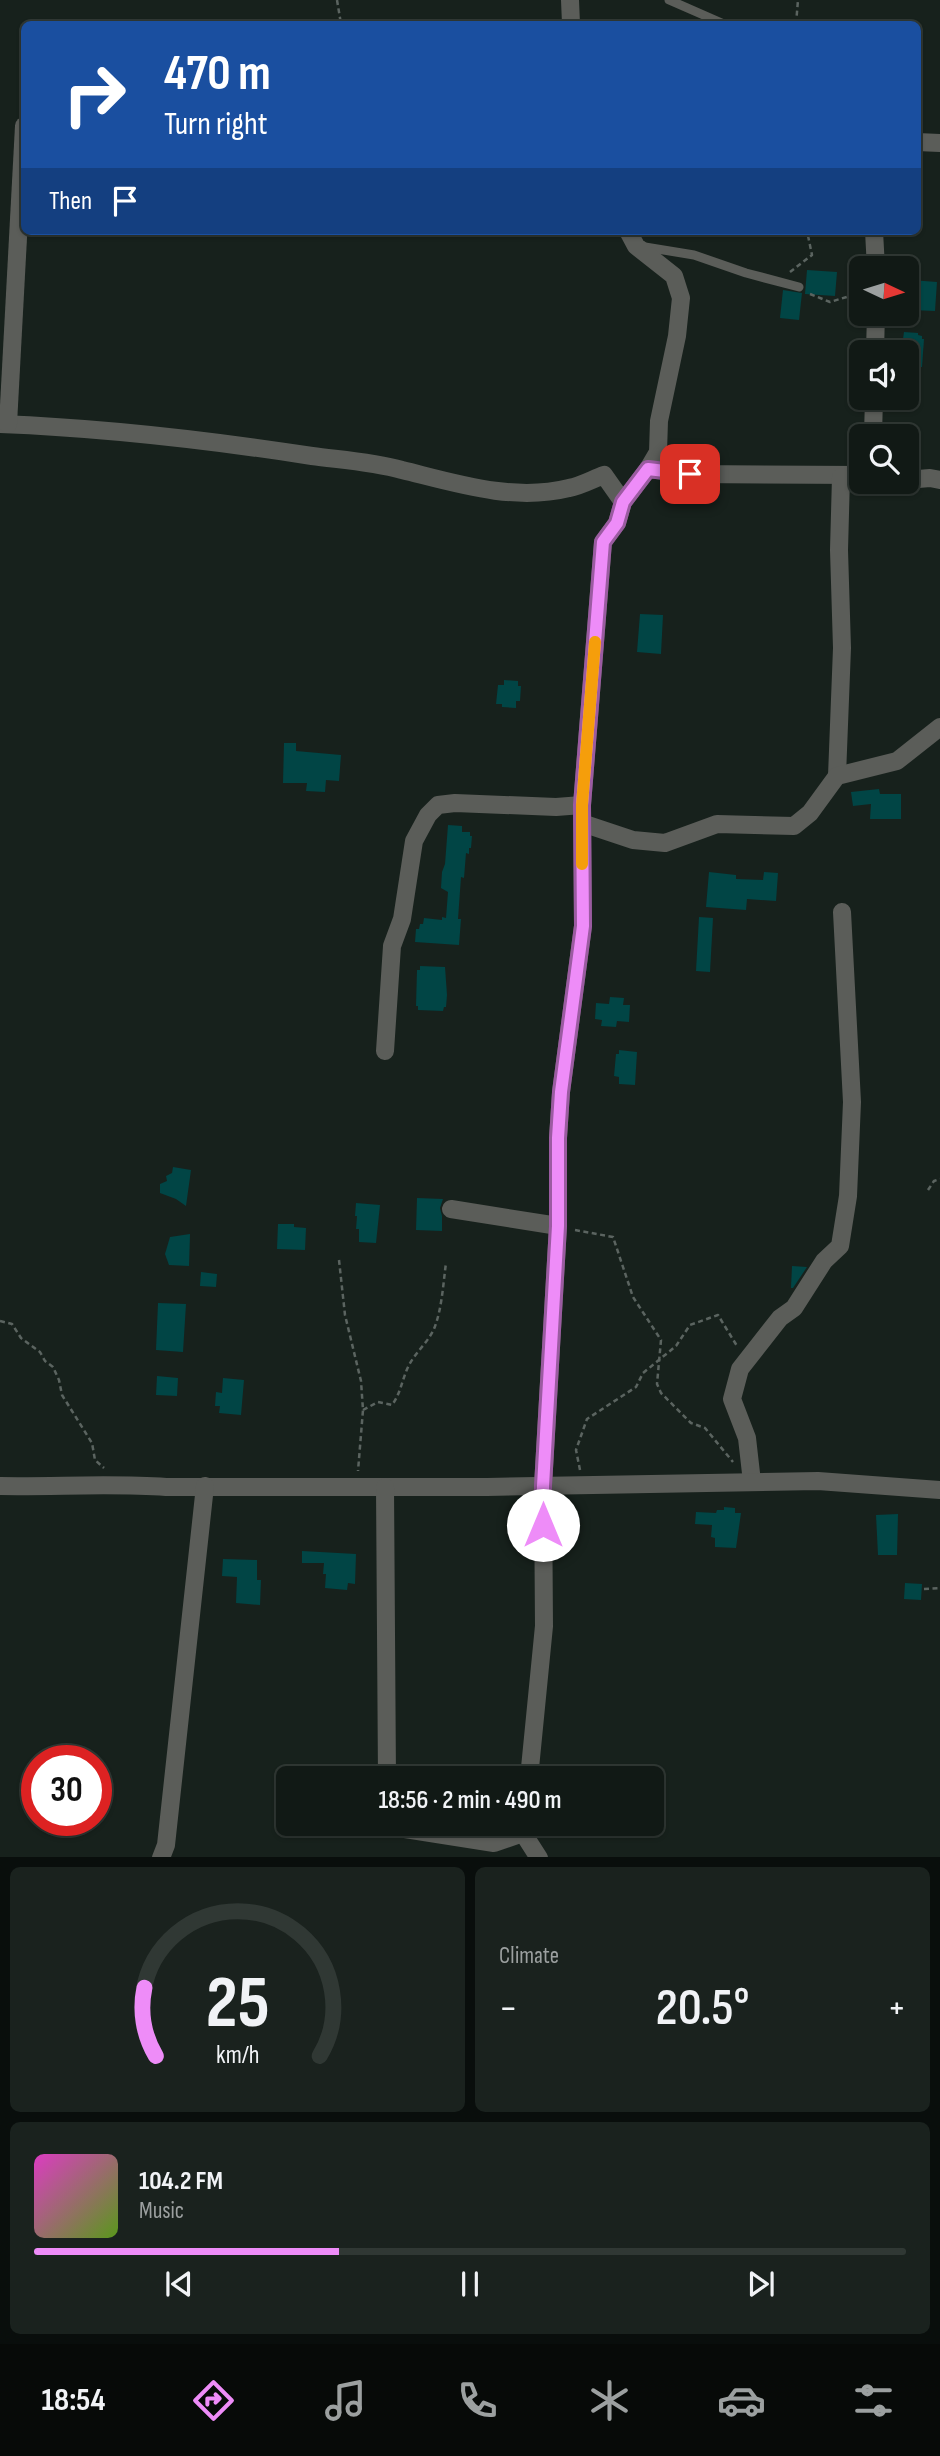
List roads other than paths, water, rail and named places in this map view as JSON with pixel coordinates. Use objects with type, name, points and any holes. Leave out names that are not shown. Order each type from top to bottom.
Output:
[{"type":"street","points":[[570,0],[571,21]]},
{"type":"street","points":[[921,142],[940,143]]},
{"type":"street","points":[[21,171],[4,424],[125,431],[209,441],[381,466],[460,486],[497,491],[543,492],[570,488],[604,475],[623,502]]},
{"type":"street","points":[[874,235],[875,256]]},
{"type":"street","points":[[530,1766],[544,1626],[543,1486],[558,1226],[558,1138],[561,1092],[583,926],[582,805],[603,542],[617,523],[623,502],[658,452],[659,421],[677,336],[681,298],[674,276],[632,238]]},
{"type":"street","points":[[648,469],[690,474],[849,476]]},
{"type":"street","points":[[582,823],[633,840],[665,843],[717,824],[794,826],[810,813],[837,776],[842,648],[839,550],[841,477]]},
{"type":"street","points":[[919,480],[940,480]]},
{"type":"street","points":[[837,776],[897,761],[940,727]]},
{"type":"street","points":[[384,1051],[392,946],[402,919],[414,841],[428,815],[438,805],[455,803],[556,807],[582,805]]},
{"type":"street","points":[[752,1482],[747,1438],[732,1399],[736,1377],[780,1318],[794,1308],[824,1261],[840,1246],[848,1196],[852,1102],[842,912]]},
{"type":"street","points":[[452,1209],[558,1226]]},
{"type":"street","points":[[0,1486],[86,1487],[124,1484],[166,1487],[385,1487],[830,1482],[940,1490]]},
{"type":"street","points":[[161,1857],[166,1845],[205,1486]]},
{"type":"street","points":[[385,1487],[387,1766]]},
{"type":"street","points":[[450,1836],[494,1843],[508,1836]]},
{"type":"street","points":[[527,1836],[539,1857]]},
{"type":"lane","points":[[669,0],[717,21]]},
{"type":"lane","points":[[632,238],[746,273],[799,286]]}]
